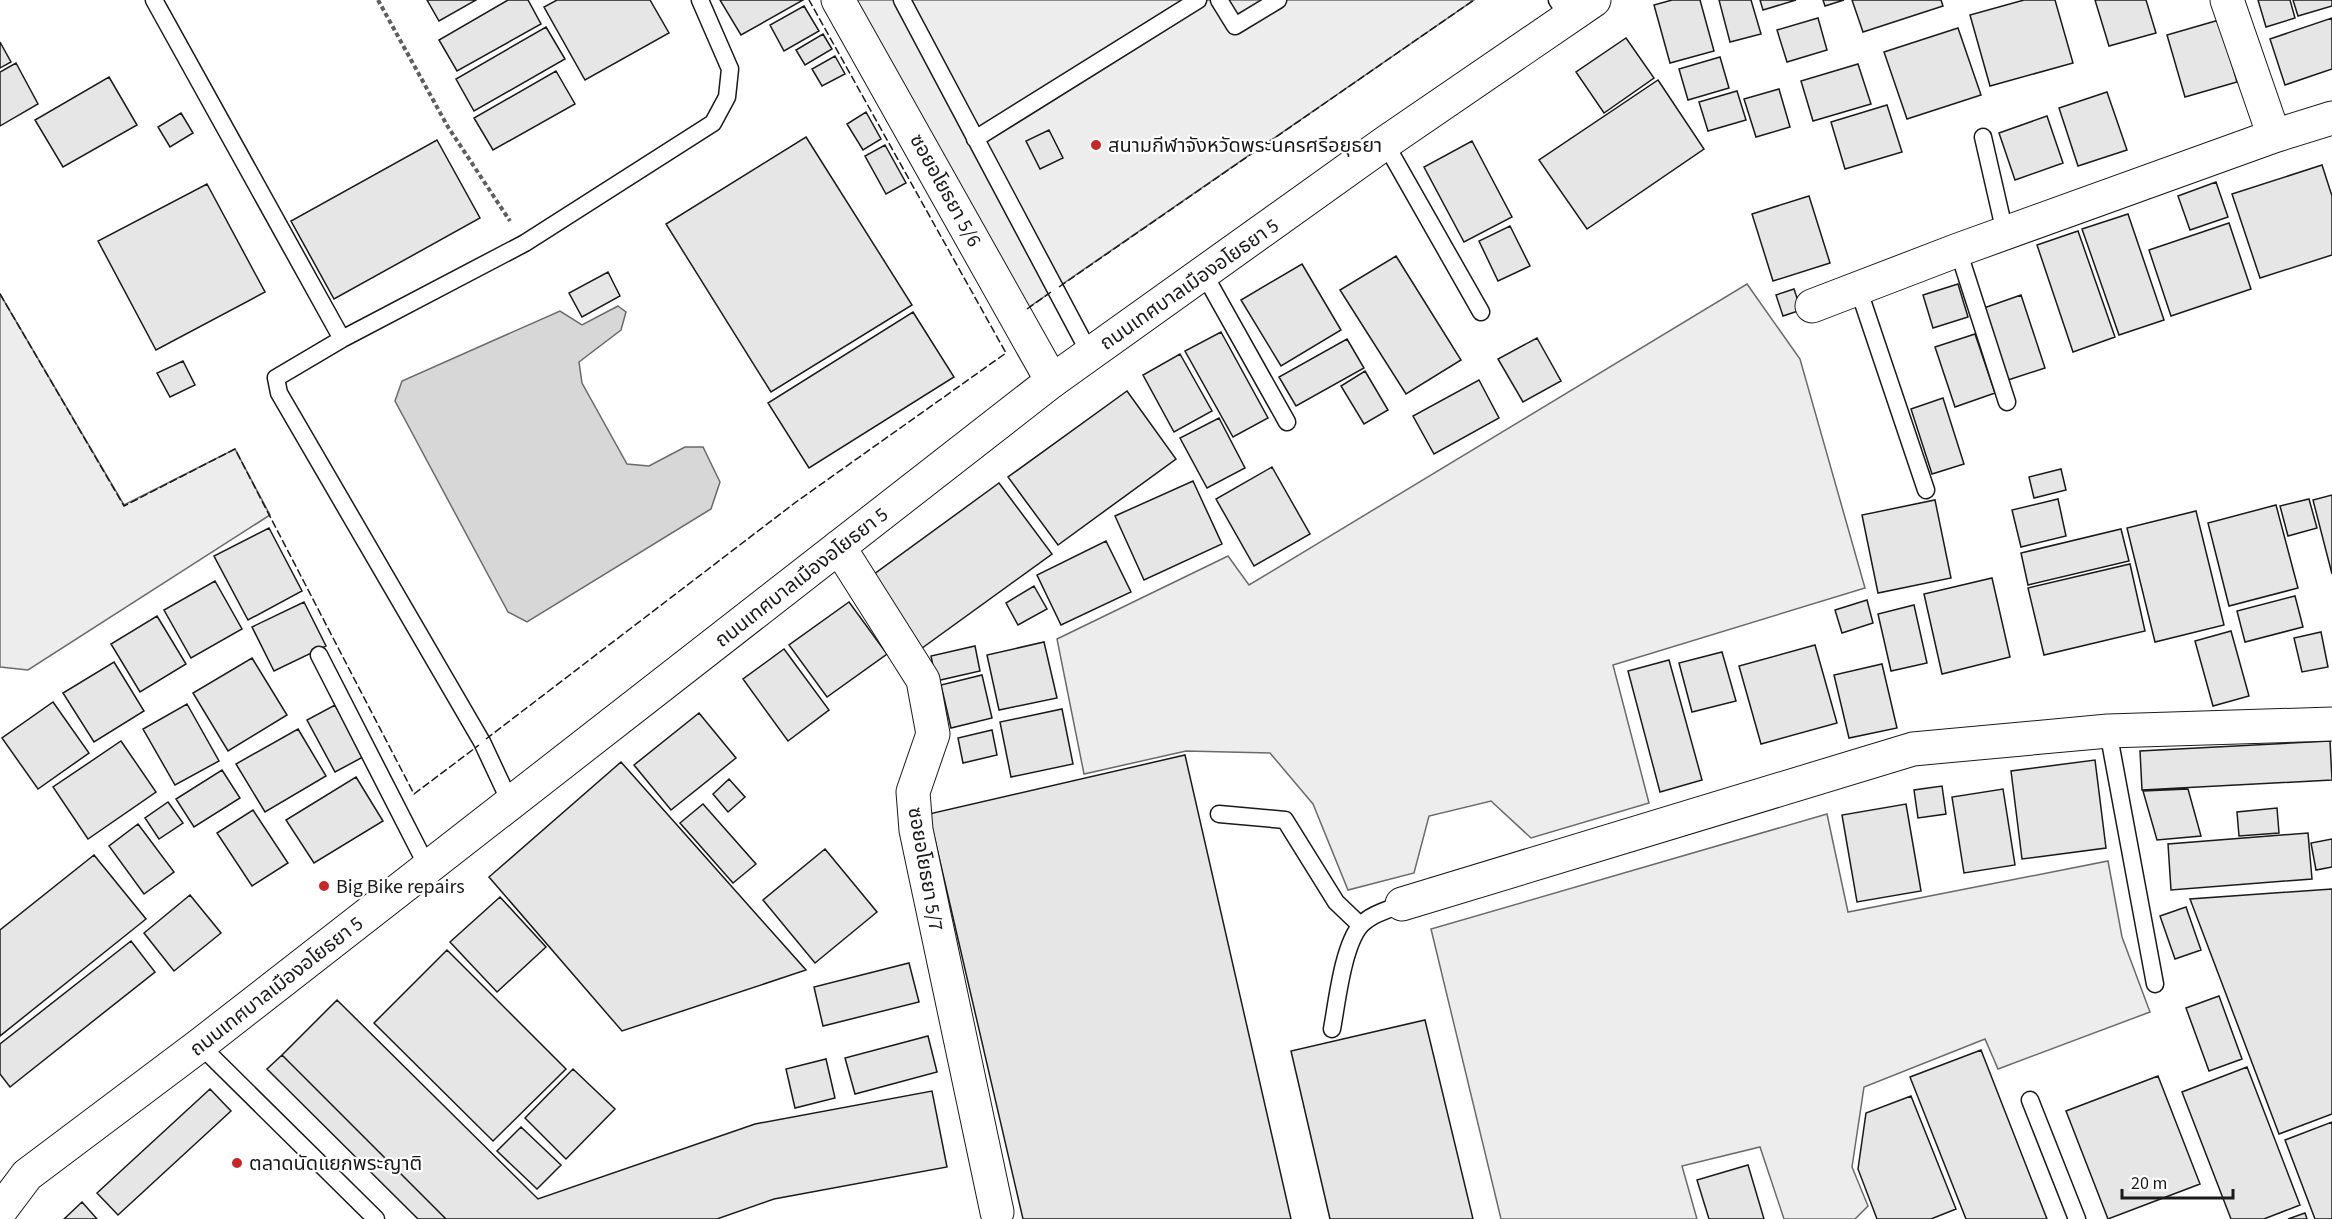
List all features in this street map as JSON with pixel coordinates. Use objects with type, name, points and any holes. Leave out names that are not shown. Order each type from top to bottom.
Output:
[{"type":"street","name":"ซอยอโยธยา 5/6","points":[[838,0],[1052,381]]},
{"type":"street","points":[[2228,0],[2274,136]]},
{"type":"street","name":"ถนนเทศบาลเมืองอโยธยา 5","points":[[0,1211],[13,1178],[200,1045],[1052,381],[1574,6]]},
{"type":"street","points":[[1812,306],[2005,233],[2274,136],[2332,118]]},
{"type":"street","name":"ซอยอโยธยา 5/7","points":[[839,547],[923,680],[933,734],[913,792],[916,830],[997,1212]]},
{"type":"street","points":[[1402,904],[1913,749],[2108,731],[2332,724]]},
{"type":"lane","points":[[154,0],[342,339]]},
{"type":"lane","points":[[511,804],[482,742],[279,393],[276,378],[342,339],[525,243],[713,123],[727,97],[730,69],[700,0]]},
{"type":"lane","points":[[902,0],[1089,354]]},
{"type":"lane","points":[[975,139],[1198,0]]},
{"type":"lane","points":[[1219,0],[1235,26],[1278,0]]},
{"type":"lane","points":[[1983,137],[2005,233]]},
{"type":"lane","points":[[1385,143],[1481,312]]},
{"type":"lane","points":[[1958,250],[2007,402]]},
{"type":"lane","points":[[1204,274],[1287,422]]},
{"type":"lane","points":[[1858,288],[1926,490]]},
{"type":"lane","points":[[319,655],[428,868]]},
{"type":"lane","points":[[2108,731],[2155,984]]},
{"type":"lane","points":[[1219,814],[1285,820],[1336,902],[1360,926]]},
{"type":"lane","points":[[1332,1029],[1342,976],[1352,942],[1360,926],[1373,916],[1402,904]]},
{"type":"lane","points":[[200,1045],[376,1219]]},
{"type":"lane","points":[[2030,1100],[2077,1219]]},
{"type":"path","points":[[378,0],[448,127],[525,243]]},
{"type":"shaded area","name":"สนามกีฬาจังหวัดพระนครศรีอยุธยา","points":[[847,0],[1474,0],[1022,312]]},
{"type":"shaded area","points":[[1747,284],[1800,359],[1865,588],[1613,665],[1649,803],[1531,838],[1491,801],[1429,816],[1414,873],[1348,890],[1313,804],[1270,753],[1186,751],[1084,774],[1057,639],[1228,556],[1249,585]]},
{"type":"shaded area","points":[[0,294],[124,505],[235,449],[270,515],[28,670],[0,667]]},
{"type":"shaded area","points":[[618,306],[626,312],[621,330],[579,362],[582,383],[627,464],[649,466],[685,447],[703,447],[720,482],[711,509],[527,622],[508,612],[395,401],[402,381],[560,311],[582,325]]},
{"type":"shaded area","points":[[1827,814],[1848,912],[2108,861],[2122,937],[2150,1012],[1998,1069],[1985,1039],[1864,1087],[1852,1167],[1868,1206],[1855,1219],[1784,1219],[1760,1147],[1682,1166],[1697,1219],[1501,1219],[1431,929]]},
{"type":"building","points":[[427,0],[476,0],[439,21]]},
{"type":"building","points":[[508,0],[528,0],[541,24],[457,71],[439,40]]},
{"type":"building","points":[[557,0],[650,0],[669,33],[585,80],[544,7]]},
{"type":"building","points":[[720,0],[803,0],[741,35]]},
{"type":"building","points":[[1672,0],[1700,0],[1714,51],[1670,63],[1654,5]]},
{"type":"building","points":[[1719,0],[1751,0],[1761,34],[1730,42]]},
{"type":"building","points":[[1760,0],[1796,0],[1763,10]]},
{"type":"building","points":[[1823,0],[1844,0],[1825,6]]},
{"type":"building","points":[[1852,0],[1941,0],[1943,6],[1863,32]]},
{"type":"building","points":[[2024,0],[2055,0],[2073,63],[1990,86],[1970,15]]},
{"type":"building","points":[[2095,0],[2146,0],[2156,33],[2109,46]]},
{"type":"building","points":[[2258,0],[2290,0],[2295,18],[2266,27]]},
{"type":"building","points":[[2293,0],[2332,0],[2332,6],[2298,16]]},
{"type":"building","points":[[804,6],[819,31],[784,51],[770,25]]},
{"type":"building","points":[[1818,18],[1827,50],[1787,62],[1777,30]]},
{"type":"building","points":[[2332,18],[2332,69],[2285,85],[2270,39]]},
{"type":"building","points":[[2219,20],[2237,82],[2185,97],[2167,35]]},
{"type":"building","points":[[546,27],[565,59],[474,111],[456,79]]},
{"type":"building","points":[[1958,28],[1981,95],[1907,119],[1884,52]]},
{"type":"building","points":[[823,34],[832,49],[805,65],[796,50]]},
{"type":"building","points":[[1626,38],[1654,78],[1604,113],[1576,72]]},
{"type":"building","points":[[0,42],[11,62],[0,68]]},
{"type":"building","points":[[835,56],[845,74],[822,86],[812,69]]},
{"type":"building","points":[[1720,57],[1729,88],[1688,100],[1679,69]]},
{"type":"building","points":[[16,63],[38,104],[0,126],[0,72]]},
{"type":"building","points":[[1858,64],[1871,104],[1813,121],[1801,81]]},
{"type":"building","points":[[556,71],[575,104],[493,150],[474,118]]},
{"type":"building","points":[[109,77],[137,125],[63,167],[35,120]]},
{"type":"building","points":[[1658,80],[1704,149],[1587,229],[1539,160]]},
{"type":"building","points":[[1779,89],[1790,127],[1756,137],[1744,99]]},
{"type":"building","points":[[1737,91],[1746,120],[1708,131],[1699,102]]},
{"type":"building","points":[[2107,92],[2127,150],[2078,166],[2059,108]]},
{"type":"building","points":[[1887,105],[1902,152],[1845,169],[1831,122]]},
{"type":"building","points":[[866,112],[881,139],[863,150],[847,124]]},
{"type":"building","points":[[181,113],[193,133],[170,147],[158,127]]},
{"type":"building","points":[[2047,116],[2063,163],[2015,180],[1999,133]]},
{"type":"building","points":[[1049,130],[1063,158],[1040,169],[1026,141]]},
{"type":"building","points":[[806,137],[912,305],[771,392],[666,224]]},
{"type":"building","points":[[437,140],[480,218],[334,299],[291,221]]},
{"type":"building","points":[[1472,141],[1512,217],[1464,242],[1424,167]]},
{"type":"building","points":[[885,145],[906,183],[886,194],[865,156]]},
{"type":"building","points":[[2322,165],[2332,196],[2332,255],[2260,278],[2232,194]]},
{"type":"building","points":[[2216,182],[2228,217],[2190,230],[2178,196]]},
{"type":"building","points":[[207,184],[265,292],[156,350],[98,241]]},
{"type":"building","points":[[1809,196],[1830,263],[1773,281],[1752,214]]},
{"type":"building","points":[[2128,214],[2164,320],[2119,335],[2082,229]]},
{"type":"building","points":[[2229,223],[2251,289],[2171,316],[2149,250]]},
{"type":"building","points":[[1510,226],[1530,266],[1498,281],[1479,241]]},
{"type":"building","points":[[2078,231],[2115,337],[2073,352],[2037,245]]},
{"type":"building","points":[[1396,256],[1461,360],[1406,394],[1340,290]]},
{"type":"building","points":[[1302,264],[1341,330],[1281,366],[1241,300]]},
{"type":"building","points":[[608,272],[620,296],[582,317],[569,293]]},
{"type":"building","points":[[1958,284],[1968,317],[1933,328],[1923,295]]},
{"type":"building","points":[[1794,289],[1801,310],[1783,316],[1776,295]]},
{"type":"building","points":[[2021,295],[2045,368],[2005,381],[1981,309]]},
{"type":"building","points":[[913,312],[954,377],[809,468],[768,403]]},
{"type":"building","points":[[1221,332],[1268,418],[1233,437],[1185,351]]},
{"type":"building","points":[[1975,334],[1995,393],[1955,407],[1935,347]]},
{"type":"building","points":[[1537,338],[1561,381],[1523,402],[1498,359]]},
{"type":"building","points":[[1347,339],[1364,368],[1296,406],[1279,377]]},
{"type":"building","points":[[1180,354],[1212,411],[1174,432],[1143,375]]},
{"type":"building","points":[[183,361],[195,385],[170,397],[157,373]]},
{"type":"building","points":[[1365,371],[1388,410],[1364,424],[1341,386]]},
{"type":"building","points":[[1479,380],[1499,418],[1434,454],[1413,416]]},
{"type":"building","points":[[1127,391],[1176,459],[1058,545],[1008,477]]},
{"type":"building","points":[[1943,398],[1964,464],[1932,474],[1911,409]]},
{"type":"building","points":[[1219,418],[1245,468],[1207,488],[1180,438]]},
{"type":"building","points":[[1272,467],[1310,534],[1254,566],[1216,499]]},
{"type":"building","points":[[2061,469],[2066,490],[2034,498],[2029,477]]},
{"type":"building","points":[[1193,481],[1222,544],[1144,580],[1115,516]]},
{"type":"building","points":[[999,483],[1052,554],[918,651],[866,580]]},
{"type":"building","points":[[2332,495],[2332,574],[2313,500]]},
{"type":"building","points":[[2058,499],[2066,536],[2021,547],[2012,510]]},
{"type":"building","points":[[2309,499],[2317,528],[2288,536],[2280,506]]},
{"type":"building","points":[[1935,500],[1951,578],[1878,593],[1862,515]]},
{"type":"building","points":[[2276,505],[2298,588],[2229,606],[2208,523]]},
{"type":"building","points":[[2196,511],[2224,625],[2155,642],[2127,528]]},
{"type":"building","points":[[269,528],[302,591],[248,620],[214,556]]},
{"type":"building","points":[[2121,529],[2129,561],[2028,585],[2021,553]]},
{"type":"building","points":[[1106,541],[1131,592],[1061,625],[1037,575]]},
{"type":"building","points":[[2130,564],[2145,631],[2044,655],[2028,588]]},
{"type":"building","points":[[1992,578],[2010,657],[1942,674],[1924,594]]},
{"type":"building","points":[[215,581],[242,629],[191,658],[164,610]]},
{"type":"building","points":[[1034,586],[1047,609],[1018,625],[1006,603]]},
{"type":"building","points":[[2295,596],[2303,627],[2245,642],[2237,611]]},
{"type":"building","points":[[1867,600],[1873,623],[1842,633],[1835,610]]},
{"type":"building","points":[[304,602],[326,646],[274,671],[252,627]]},
{"type":"building","points":[[849,602],[887,654],[827,697],[789,645]]},
{"type":"building","points":[[1914,605],[1927,663],[1891,671],[1878,614]]},
{"type":"building","points":[[157,616],[186,664],[140,692],[111,644]]},
{"type":"building","points":[[2231,631],[2249,696],[2213,706],[2195,641]]},
{"type":"building","points":[[2321,632],[2328,667],[2302,672],[2294,638]]},
{"type":"building","points":[[1044,642],[1057,698],[999,710],[987,655]]},
{"type":"building","points":[[1815,645],[1837,723],[1761,744],[1739,666]]},
{"type":"building","points":[[975,646],[980,671],[936,681],[931,656]]},
{"type":"building","points":[[784,649],[829,710],[788,741],[743,679]]},
{"type":"building","points":[[1722,652],[1736,701],[1692,712],[1679,663]]},
{"type":"building","points":[[252,658],[287,715],[228,751],[193,693]]},
{"type":"building","points":[[1669,660],[1702,780],[1660,792],[1628,671]]},
{"type":"building","points":[[114,662],[144,711],[94,742],[63,693]]},
{"type":"building","points":[[1882,664],[1897,728],[1849,738],[1834,675]]},
{"type":"building","points":[[982,675],[992,718],[951,728],[941,685]]},
{"type":"building","points":[[53,702],[89,753],[38,789],[2,738]]},
{"type":"building","points":[[187,704],[219,761],[175,785],[143,729]]},
{"type":"building","points":[[335,705],[363,757],[335,772],[307,720]]},
{"type":"building","points":[[1062,709],[1073,764],[1011,777],[1000,722]]},
{"type":"building","points":[[699,713],[736,758],[671,810],[634,765]]},
{"type":"building","points":[[298,729],[326,776],[265,812],[236,764]]},
{"type":"building","points":[[992,730],[997,755],[963,763],[958,738]]},
{"type":"building","points":[[121,741],[156,792],[88,839],[53,787]]},
{"type":"building","points":[[2330,741],[2332,780],[2142,790],[2140,751]]},
{"type":"building","points":[[1185,755],[1291,1219],[1023,1219],[929,814]]},
{"type":"building","points":[[2095,760],[2106,848],[2022,859],[2011,771]]},
{"type":"building","points":[[621,762],[806,970],[622,1031],[489,877]]},
{"type":"building","points":[[222,770],[240,798],[194,827],[176,799]]},
{"type":"building","points":[[356,777],[383,821],[314,863],[286,820]]},
{"type":"building","points":[[729,779],[745,797],[728,812],[713,794]]},
{"type":"building","points":[[1942,786],[1946,814],[1918,818],[1914,790]]},
{"type":"building","points":[[2003,789],[2015,865],[1964,873],[1952,797]]},
{"type":"building","points":[[2188,789],[2201,836],[2157,840],[2143,791]]},
{"type":"building","points":[[168,802],[183,823],[159,839],[145,818]]},
{"type":"building","points":[[703,804],[756,864],[733,883],[680,823]]},
{"type":"building","points":[[1906,804],[1921,891],[1857,902],[1842,815]]},
{"type":"building","points":[[2277,808],[2279,833],[2239,836],[2237,812]]},
{"type":"building","points":[[253,810],[288,863],[252,886],[217,833]]},
{"type":"building","points":[[138,824],[174,872],[144,894],[109,846]]},
{"type":"building","points":[[2308,833],[2312,879],[2171,890],[2168,844]]},
{"type":"building","points":[[2332,839],[2332,867],[2316,870],[2311,843]]},
{"type":"building","points":[[825,849],[877,912],[815,963],[763,900]]},
{"type":"building","points":[[94,855],[146,919],[0,1036],[0,930]]},
{"type":"building","points":[[2332,889],[2332,1114],[2279,1134],[2190,899]]},
{"type":"building","points":[[190,895],[221,933],[174,971],[144,933]]},
{"type":"building","points":[[500,897],[546,947],[497,992],[450,942]]},
{"type":"building","points":[[2186,907],[2201,950],[2175,959],[2160,916]]},
{"type":"building","points":[[131,941],[155,972],[10,1087],[0,1074],[0,1044]]},
{"type":"building","points":[[447,950],[566,1069],[493,1141],[374,1023]]},
{"type":"building","points":[[909,963],[919,1002],[823,1026],[814,987]]},
{"type":"building","points":[[2219,996],[2242,1059],[2209,1071],[2186,1008]]},
{"type":"building","points":[[337,1000],[538,1199],[755,1124],[932,1091],[947,1167],[774,1199],[717,1219],[446,1219],[282,1055]]},
{"type":"building","points":[[1425,1020],[1473,1219],[1330,1219],[1291,1051]]},
{"type":"building","points":[[928,1036],[937,1072],[855,1094],[845,1058]]},
{"type":"building","points":[[1981,1050],[2047,1219],[1966,1219],[1910,1077]]},
{"type":"building","points":[[282,1055],[446,1219],[418,1219],[267,1069]]},
{"type":"building","points":[[826,1059],[835,1098],[795,1108],[786,1069]]},
{"type":"building","points":[[2247,1067],[2300,1205],[2264,1219],[2231,1219],[2182,1092]]},
{"type":"building","points":[[573,1069],[615,1109],[566,1159],[525,1118]]},
{"type":"building","points":[[2158,1076],[2200,1184],[2108,1219],[2066,1111]]},
{"type":"building","points":[[210,1089],[231,1111],[118,1215],[97,1193]]},
{"type":"building","points":[[1911,1096],[1956,1209],[1931,1219],[1877,1219],[1858,1169],[1866,1113]]},
{"type":"building","points":[[2332,1122],[2332,1219],[2315,1219],[2285,1140]]},
{"type":"building","points":[[521,1127],[561,1165],[537,1189],[497,1151]]},
{"type":"building","points":[[1748,1165],[1764,1219],[1709,1219],[1697,1180]]},
{"type":"building","points":[[82,1202],[97,1219],[64,1219]]},
{"type":"building","points":[[2305,1213],[2307,1219],[2288,1219]]},
{"type":"fence","points":[[486,739],[796,502],[1006,353],[809,0]]},
{"type":"fence","points":[[1059,287],[1474,0]]},
{"type":"fence","points":[[1027,309],[1051,292]]},
{"type":"fence","points":[[0,294],[124,506],[235,449],[414,794],[479,745]]},
{"type":"place","name":"สนามกีฬาจังหวัดพระนครศรีอยุธยา","points":[[1096,145]]},
{"type":"place","name":"Big Bike repairs","points":[[324,886]]},
{"type":"place","name":"ตลาดนัดแยกพระญาติ","points":[[237,1163]]}]
